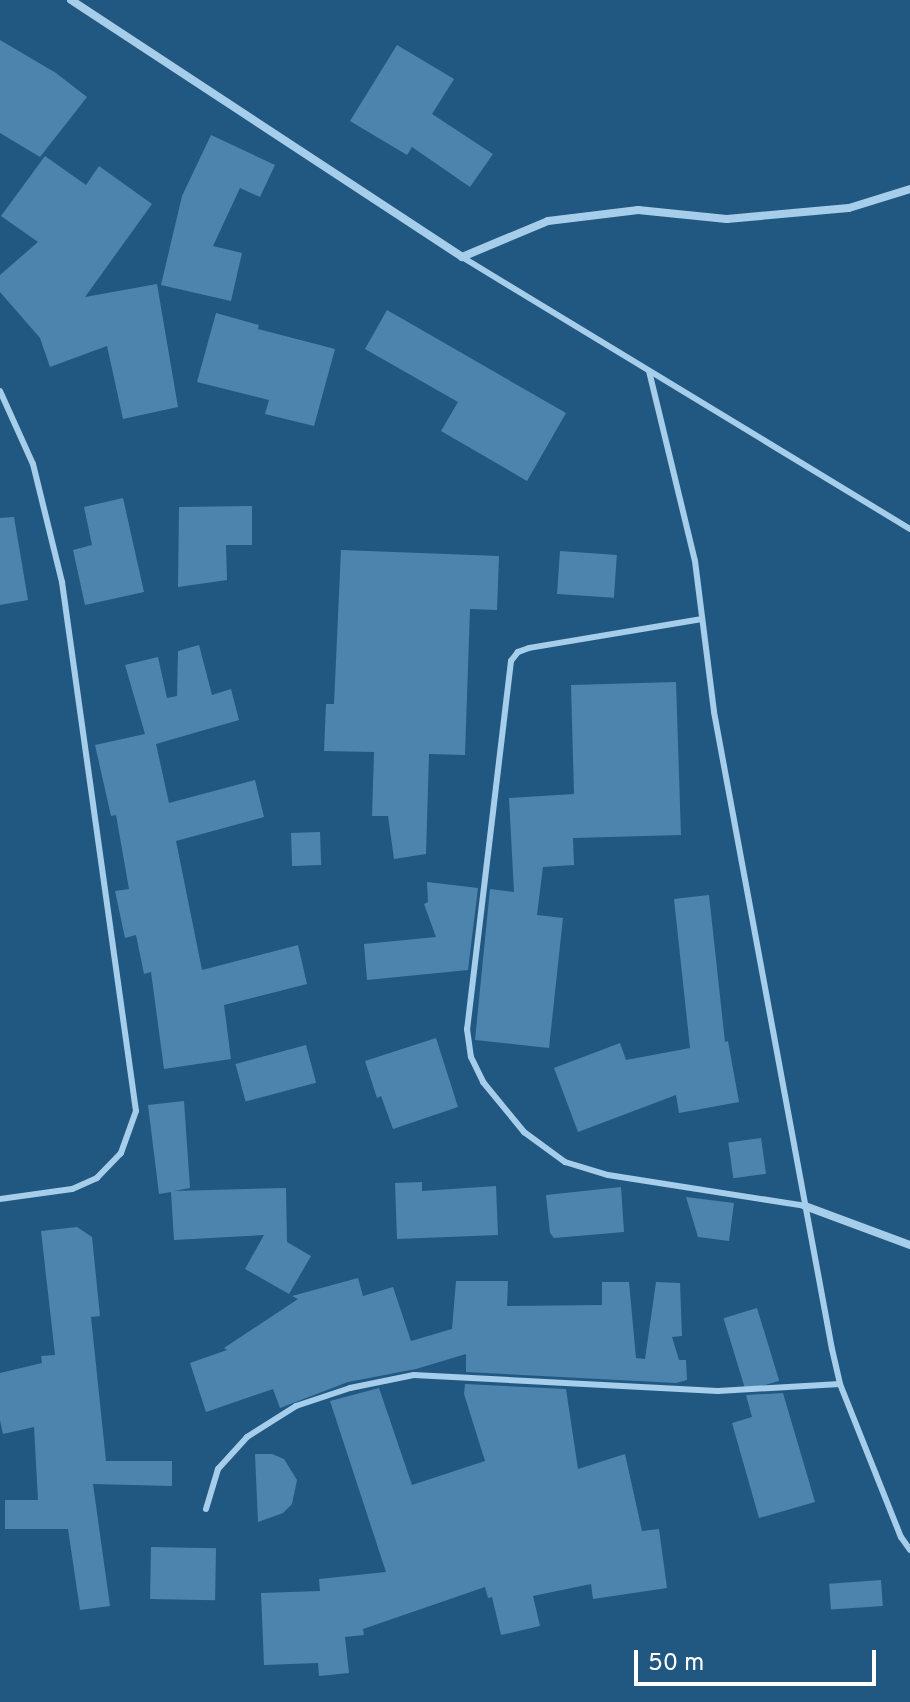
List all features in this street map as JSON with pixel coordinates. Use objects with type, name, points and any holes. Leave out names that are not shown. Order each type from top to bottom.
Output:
[{"type":"street","points":[[71,0],[462,257],[548,221],[638,210],[727,219],[849,208],[910,189]]},
{"type":"street","points":[[805,1206],[910,1245]]},
{"type":"lane","points":[[462,257],[910,529]]},
{"type":"lane","points":[[649,371],[695,561],[714,712],[840,1384],[901,1537],[910,1550]]},
{"type":"lane","points":[[0,391],[33,464],[62,582],[136,1111],[121,1153],[97,1178],[72,1189],[0,1199]]},
{"type":"lane","points":[[702,619],[529,648],[518,652],[511,661],[467,1029],[471,1057],[483,1082],[524,1132],[565,1162],[608,1175],[805,1206]]},
{"type":"lane","points":[[206,1509],[218,1469],[247,1437],[296,1406],[363,1385],[414,1375],[718,1391],[840,1384]]},
{"type":"lane","points":[[901,1537],[910,1531]]},
{"type":"building","points":[[0,40],[56,73],[87,97],[40,157],[0,133]]},
{"type":"building","points":[[397,45],[454,79],[432,114],[493,154],[470,187],[412,147],[407,155],[350,121]]},
{"type":"building","points":[[211,135],[275,165],[260,197],[240,188],[213,246],[242,253],[231,301],[161,285],[182,196]]},
{"type":"building","points":[[45,156],[86,185],[99,166],[152,204],[85,297],[157,284],[178,407],[123,419],[107,346],[50,367],[40,338],[0,292],[0,275],[38,242],[1,216]]},
{"type":"building","points":[[387,310],[566,413],[527,481],[441,431],[458,402],[365,349]]},
{"type":"building","points":[[216,313],[259,325],[258,329],[335,349],[314,426],[265,414],[269,400],[197,382]]},
{"type":"building","points":[[123,498],[144,592],[85,605],[73,550],[92,545],[84,507]]},
{"type":"building","points":[[252,506],[252,545],[226,545],[227,580],[178,587],[179,507]]},
{"type":"building","points":[[14,517],[28,600],[0,605],[0,518]]},
{"type":"building","points":[[341,550],[499,556],[497,610],[470,609],[465,755],[429,754],[426,854],[394,859],[388,816],[372,816],[374,752],[324,751],[326,704],[334,704]]},
{"type":"building","points":[[560,551],[617,555],[614,598],[557,594]]},
{"type":"building","points":[[199,645],[212,695],[231,689],[239,720],[156,744],[169,803],[255,780],[264,817],[176,841],[202,970],[298,945],[307,984],[224,1005],[231,1059],[164,1069],[151,972],[144,974],[136,935],[125,938],[115,891],[129,889],[116,815],[111,816],[95,745],[145,734],[125,665],[158,657],[167,698],[177,696],[178,651]]},
{"type":"building","points":[[676,682],[681,835],[573,838],[574,865],[543,867],[537,915],[563,918],[549,1048],[475,1040],[490,889],[514,892],[509,798],[574,794],[571,685]]},
{"type":"building","points":[[320,832],[321,865],[292,866],[291,833]]},
{"type":"building","points":[[427,882],[478,888],[468,970],[367,980],[364,944],[436,937],[424,904],[428,902]]},
{"type":"building","points":[[709,895],[725,1042],[728,1041],[739,1102],[679,1113],[676,1095],[578,1132],[554,1068],[620,1043],[626,1060],[690,1048],[674,899]]},
{"type":"building","points":[[436,1038],[458,1107],[393,1129],[381,1096],[377,1098],[365,1061]]},
{"type":"building","points":[[306,1045],[316,1083],[246,1102],[235,1064]]},
{"type":"building","points":[[184,1101],[190,1188],[174,1191],[286,1188],[287,1242],[311,1256],[289,1294],[245,1269],[264,1235],[174,1240],[171,1192],[159,1194],[148,1105]]},
{"type":"building","points":[[761,1138],[766,1174],[733,1178],[728,1143]]},
{"type":"building","points":[[422,1182],[422,1191],[496,1186],[498,1235],[397,1239],[395,1183]]},
{"type":"building","points":[[621,1187],[624,1232],[554,1238],[550,1233],[546,1195]]},
{"type":"building","points":[[686,1197],[734,1203],[729,1241],[698,1237]]},
{"type":"building","points":[[77,1227],[92,1237],[100,1316],[91,1317],[106,1461],[172,1461],[172,1486],[93,1484],[110,1606],[80,1610],[68,1529],[5,1529],[5,1500],[38,1500],[34,1427],[3,1434],[0,1420],[0,1373],[42,1363],[41,1356],[55,1355],[41,1231]]},
{"type":"building","points":[[358,1278],[363,1296],[393,1287],[411,1341],[452,1329],[456,1281],[508,1281],[507,1306],[602,1305],[602,1282],[629,1282],[636,1358],[645,1359],[656,1282],[680,1283],[682,1336],[672,1337],[679,1360],[686,1360],[687,1380],[676,1383],[466,1372],[466,1354],[416,1369],[348,1382],[280,1408],[273,1389],[206,1412],[190,1363],[227,1350],[224,1348],[298,1299],[292,1296]]},
{"type":"building","points":[[757,1308],[779,1381],[746,1391],[724,1318]]},
{"type":"building","points":[[465,1384],[566,1389],[578,1469],[625,1454],[642,1531],[659,1529],[667,1588],[593,1599],[591,1584],[533,1596],[540,1626],[501,1635],[492,1597],[488,1598],[485,1587],[363,1629],[364,1635],[345,1637],[349,1673],[319,1676],[318,1663],[264,1665],[261,1593],[320,1591],[319,1579],[386,1572],[330,1401],[379,1388],[412,1485],[485,1461],[464,1394]]},
{"type":"building","points":[[783,1393],[815,1502],[759,1518],[732,1423],[752,1417],[746,1395]]},
{"type":"building","points":[[255,1454],[272,1454],[284,1459],[297,1480],[292,1504],[283,1513],[258,1522]]},
{"type":"building","points":[[151,1547],[216,1548],[215,1600],[150,1599]]},
{"type":"building","points":[[881,1580],[883,1606],[831,1610],[829,1584]]}]
